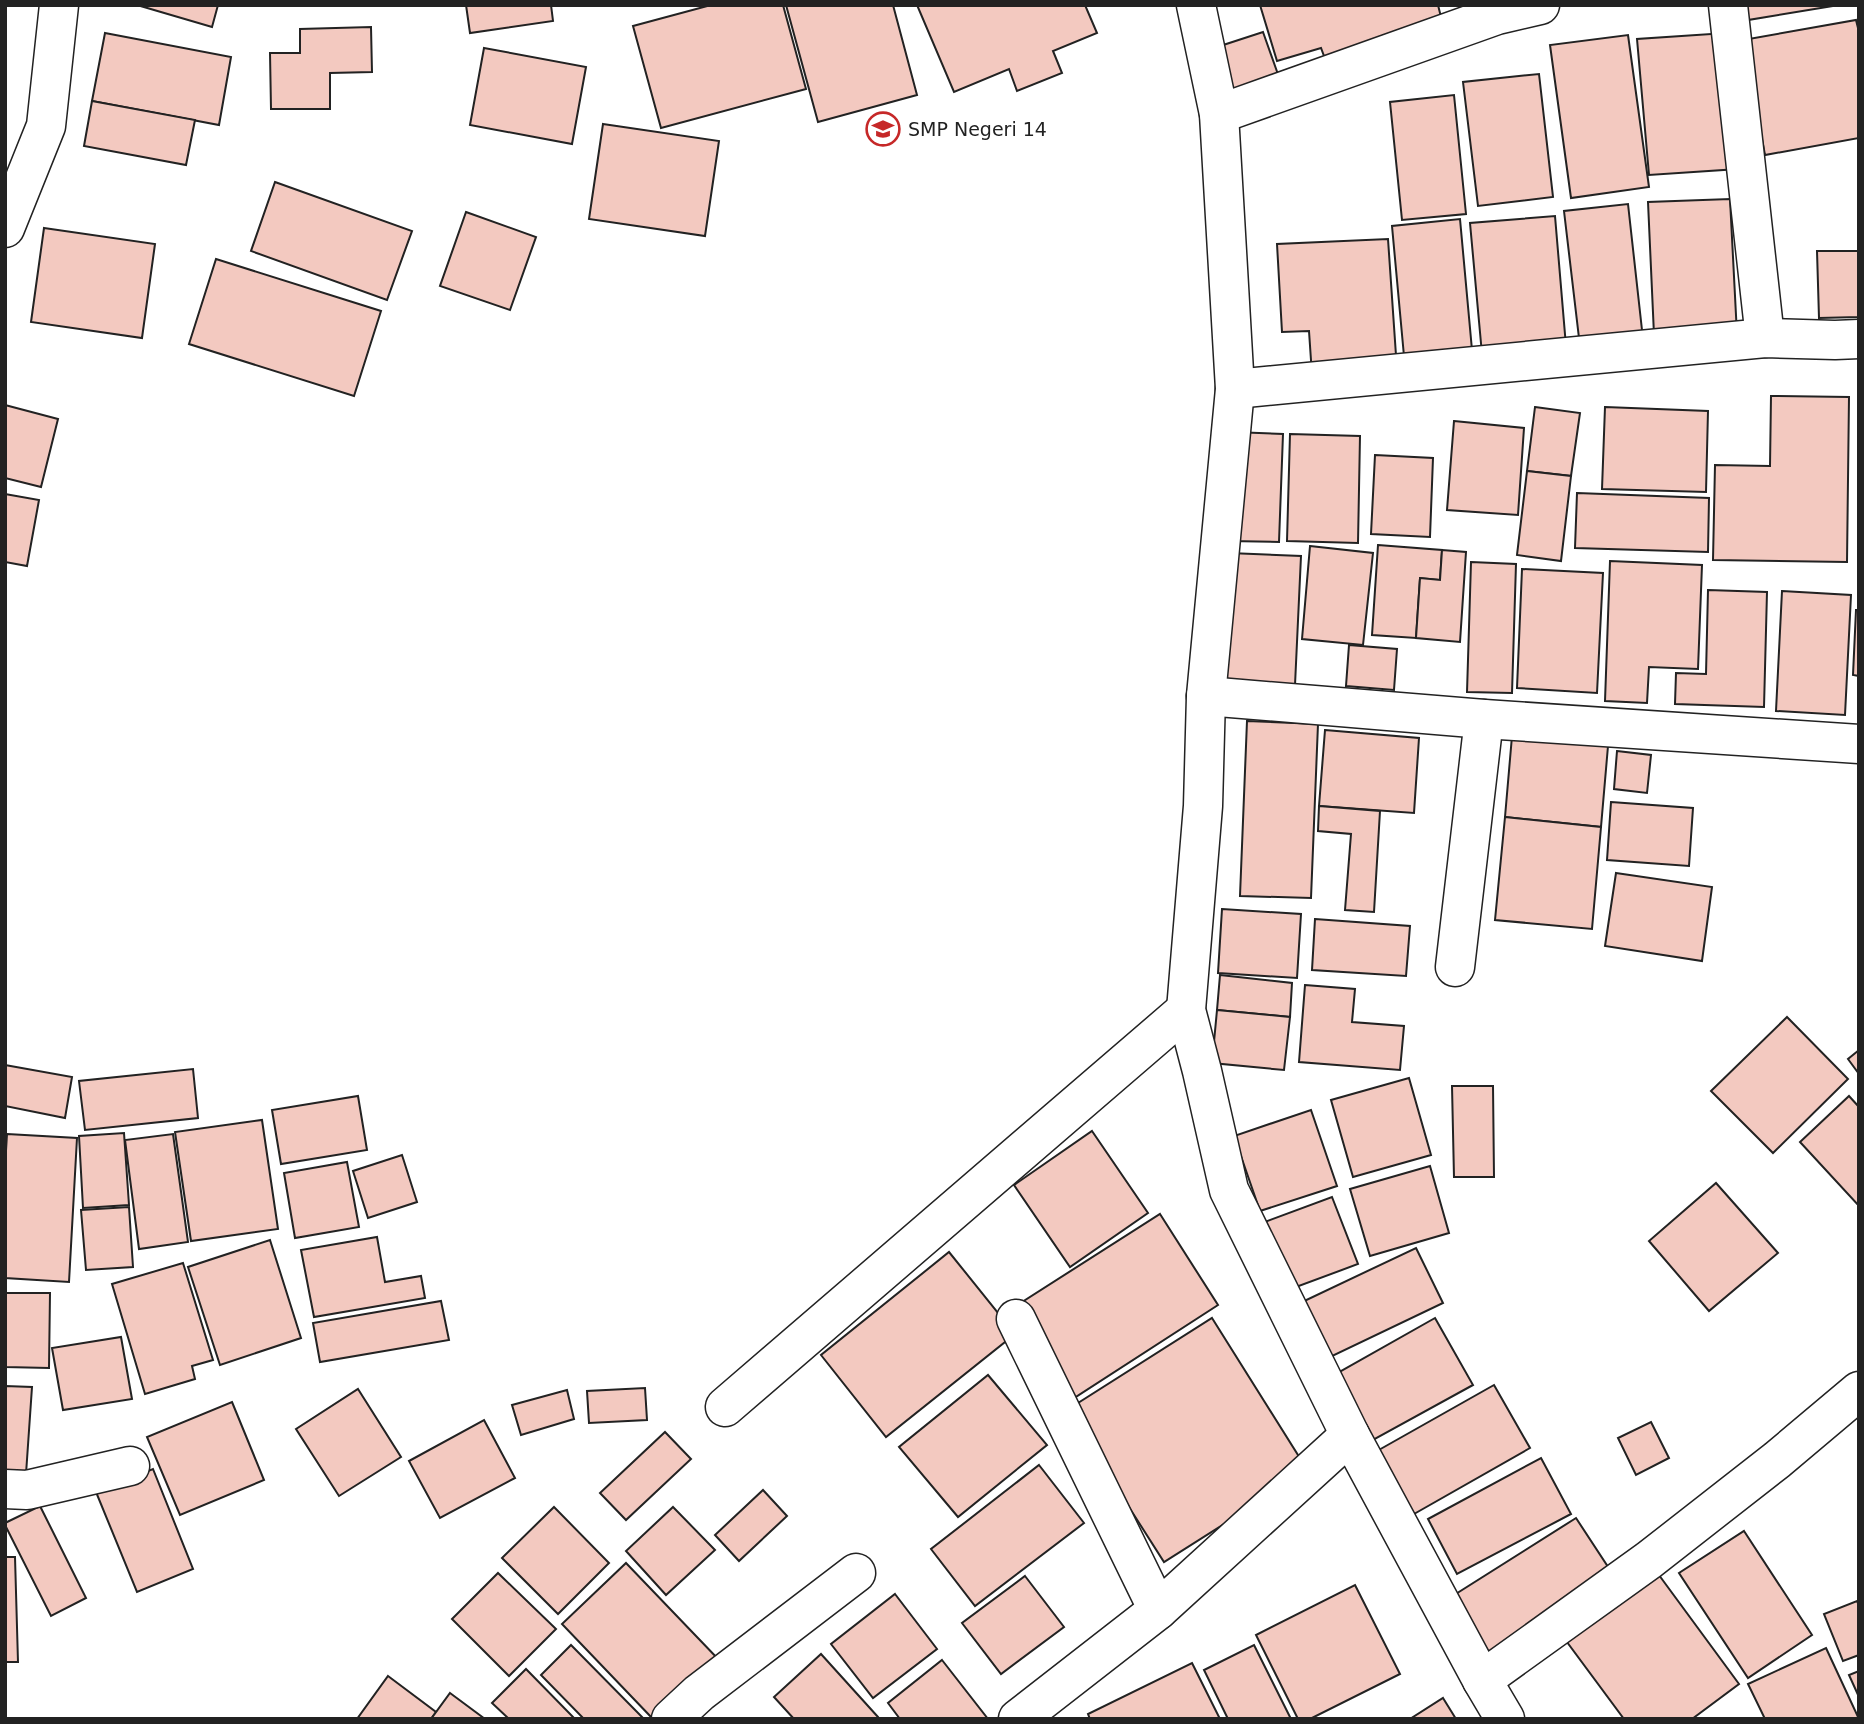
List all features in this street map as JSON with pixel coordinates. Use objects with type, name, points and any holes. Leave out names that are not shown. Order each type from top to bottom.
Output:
[{"type":"street","points":[[5,228],[46,126],[59,5]]},
{"type":"street","points":[[1196,5],[1219,114],[1236,388],[1206,695],[1203,806],[1186,1010],[1229,1190],[1350,1436],[1505,1719]]},
{"type":"street","points":[[1219,114],[1497,15],[1540,5]]},
{"type":"street","points":[[1728,5],[1765,338]]},
{"type":"street","points":[[1236,388],[1765,338],[1859,339]]},
{"type":"street","points":[[1206,695],[1484,719],[1859,744]]},
{"type":"street","points":[[1455,967],[1484,719]]},
{"type":"street","points":[[725,1407],[1186,1010]]},
{"type":"street","points":[[1016,1319],[1158,1610]]},
{"type":"street","points":[[1482,1680],[1649,1560],[1777,1460],[1859,1391]]},
{"type":"street","points":[[1018,1719],[1158,1610],[1350,1436]]},
{"type":"street","points":[[5,1489],[27,1490],[130,1466]]},
{"type":"street","points":[[671,1719],[699,1693],[856,1573]]},
{"type":"building","points":[[137,5],[218,5],[212,27]]},
{"type":"building","points":[[466,5],[551,5],[553,21],[470,33]]},
{"type":"building","points":[[711,5],[783,5],[806,89],[661,128],[633,26]]},
{"type":"building","points":[[786,5],[893,5],[917,95],[818,122]]},
{"type":"building","points":[[917,5],[1085,5],[1097,33],[1053,51],[1062,73],[1017,91],[1009,69],[954,92]]},
{"type":"building","points":[[1260,5],[1438,5],[1444,29],[1327,64],[1321,48],[1277,61]]},
{"type":"building","points":[[1745,5],[1839,5],[1748,20]]},
{"type":"building","points":[[1856,20],[1859,32],[1859,138],[1765,155],[1743,40]]},
{"type":"building","points":[[371,27],[372,72],[330,73],[330,109],[271,109],[270,53],[300,53],[300,29]]},
{"type":"building","points":[[1263,32],[1280,80],[1228,97],[1211,49]]},
{"type":"building","points":[[105,33],[231,57],[219,125],[92,101]]},
{"type":"building","points":[[1726,33],[1738,169],[1649,175],[1637,39]]},
{"type":"building","points":[[1628,35],[1649,187],[1571,198],[1550,45]]},
{"type":"building","points":[[484,48],[586,67],[572,144],[470,125]]},
{"type":"building","points":[[1539,74],[1553,197],[1478,206],[1463,82]]},
{"type":"building","points":[[1454,95],[1466,214],[1402,220],[1390,102]]},
{"type":"building","points":[[92,101],[195,120],[186,165],[84,146]]},
{"type":"building","points":[[603,124],[719,141],[705,236],[589,219]]},
{"type":"building","points":[[275,182],[412,231],[387,300],[251,251]]},
{"type":"building","points":[[1730,199],[1738,354],[1655,357],[1648,202]]},
{"type":"building","points":[[1628,204],[1644,348],[1581,355],[1564,211]]},
{"type":"building","points":[[466,212],[536,237],[510,310],[440,286]]},
{"type":"building","points":[[1555,216],[1567,358],[1483,365],[1470,223]]},
{"type":"building","points":[[1460,219],[1473,361],[1405,367],[1392,226]]},
{"type":"building","points":[[44,228],[155,244],[142,338],[31,322]]},
{"type":"building","points":[[1388,239],[1397,370],[1312,375],[1309,331],[1282,332],[1277,244]]},
{"type":"building","points":[[1817,251],[1859,251],[1859,317],[1819,318]]},
{"type":"building","points":[[216,259],[381,311],[354,396],[189,344]]},
{"type":"building","points":[[1771,396],[1849,397],[1847,562],[1713,560],[1715,465],[1770,466]]},
{"type":"building","points":[[5,405],[58,419],[41,487],[5,478]]},
{"type":"building","points":[[1535,407],[1580,413],[1571,476],[1527,471]]},
{"type":"building","points":[[1605,407],[1708,411],[1706,492],[1602,489]]},
{"type":"building","points":[[1454,421],[1524,428],[1518,515],[1447,510]]},
{"type":"building","points":[[1233,432],[1283,434],[1279,542],[1229,541]]},
{"type":"building","points":[[1290,434],[1360,436],[1358,543],[1287,541]]},
{"type":"building","points":[[1375,455],[1433,458],[1430,537],[1371,534]]},
{"type":"building","points":[[1527,471],[1571,476],[1561,561],[1517,555]]},
{"type":"building","points":[[1577,493],[1709,498],[1708,552],[1575,548]]},
{"type":"building","points":[[5,494],[39,500],[27,566],[5,562]]},
{"type":"building","points":[[1378,545],[1442,550],[1440,580],[1420,578],[1416,638],[1372,635]]},
{"type":"building","points":[[1310,546],[1373,553],[1363,645],[1302,639]]},
{"type":"building","points":[[1442,550],[1466,552],[1460,642],[1416,638],[1420,578],[1440,580]]},
{"type":"building","points":[[1229,553],[1301,556],[1295,685],[1223,682]]},
{"type":"building","points":[[1610,561],[1702,565],[1698,669],[1649,667],[1647,703],[1605,701]]},
{"type":"building","points":[[1471,562],[1516,564],[1512,693],[1467,692]]},
{"type":"building","points":[[1522,569],[1603,573],[1597,693],[1517,688]]},
{"type":"building","points":[[1708,590],[1767,592],[1764,707],[1675,704],[1676,673],[1706,674]]},
{"type":"building","points":[[1782,591],[1851,595],[1845,715],[1776,711]]},
{"type":"building","points":[[1856,610],[1859,610],[1859,676],[1853,675]]},
{"type":"building","points":[[1349,645],[1397,649],[1394,690],[1346,686]]},
{"type":"building","points":[[1247,721],[1318,724],[1311,898],[1240,896]]},
{"type":"building","points":[[1325,730],[1419,738],[1414,813],[1319,806]]},
{"type":"building","points":[[1512,736],[1608,746],[1601,827],[1505,817]]},
{"type":"building","points":[[1617,751],[1651,755],[1647,793],[1614,789]]},
{"type":"building","points":[[1611,802],[1693,808],[1689,866],[1607,860]]},
{"type":"building","points":[[1319,806],[1380,811],[1374,912],[1345,910],[1351,834],[1318,831]]},
{"type":"building","points":[[1505,817],[1601,827],[1592,929],[1495,920]]},
{"type":"building","points":[[1616,873],[1712,887],[1702,961],[1605,946]]},
{"type":"building","points":[[1222,909],[1301,914],[1297,978],[1218,973]]},
{"type":"building","points":[[1315,919],[1410,926],[1406,976],[1312,970]]},
{"type":"building","points":[[1220,975],[1292,983],[1290,1017],[1217,1010]]},
{"type":"building","points":[[1305,985],[1355,989],[1352,1022],[1404,1026],[1400,1070],[1299,1062]]},
{"type":"building","points":[[1217,1010],[1290,1017],[1284,1070],[1212,1063]]},
{"type":"building","points":[[1787,1017],[1848,1079],[1773,1153],[1711,1091]]},
{"type":"building","points":[[1859,1050],[1859,1074],[1848,1059]]},
{"type":"building","points":[[5,1065],[72,1077],[65,1118],[5,1106]]},
{"type":"building","points":[[193,1069],[198,1118],[85,1130],[79,1081]]},
{"type":"building","points":[[1409,1078],[1431,1155],[1353,1177],[1331,1100]]},
{"type":"building","points":[[1452,1086],[1493,1086],[1494,1177],[1454,1177]]},
{"type":"building","points":[[358,1096],[367,1150],[281,1164],[272,1110]]},
{"type":"building","points":[[1849,1096],[1859,1107],[1859,1206],[1800,1142]]},
{"type":"building","points":[[1311,1110],[1337,1186],[1260,1211],[1234,1136]]},
{"type":"building","points":[[262,1120],[278,1229],[191,1241],[175,1132]]},
{"type":"building","points":[[1092,1131],[1148,1213],[1070,1267],[1014,1185]]},
{"type":"building","points":[[124,1133],[129,1205],[83,1208],[79,1136]]},
{"type":"building","points":[[7,1134],[77,1138],[69,1282],[5,1278]]},
{"type":"building","points":[[173,1134],[188,1242],[139,1249],[125,1140]]},
{"type":"building","points":[[402,1155],[417,1202],[368,1218],[353,1171]]},
{"type":"building","points":[[347,1162],[359,1227],[295,1238],[284,1173]]},
{"type":"building","points":[[1430,1166],[1449,1233],[1370,1256],[1350,1189]]},
{"type":"building","points":[[1716,1183],[1778,1253],[1709,1311],[1649,1241]]},
{"type":"building","points":[[1332,1197],[1358,1264],[1288,1290],[1262,1223]]},
{"type":"building","points":[[129,1207],[133,1267],[86,1270],[81,1210]]},
{"type":"building","points":[[1160,1214],[1218,1305],[1071,1400],[1011,1309]]},
{"type":"building","points":[[377,1237],[385,1282],[421,1276],[425,1298],[314,1317],[301,1250]]},
{"type":"building","points":[[270,1240],[301,1338],[220,1365],[188,1267]]},
{"type":"building","points":[[1416,1248],[1443,1303],[1326,1359],[1300,1303]]},
{"type":"building","points":[[949,1252],[1015,1334],[886,1437],[821,1355]]},
{"type":"building","points":[[183,1263],[213,1360],[192,1366],[195,1379],[145,1394],[112,1284]]},
{"type":"building","points":[[5,1293],[50,1293],[49,1368],[5,1367]]},
{"type":"building","points":[[441,1301],[449,1340],[320,1362],[313,1323]]},
{"type":"building","points":[[1212,1318],[1308,1471],[1164,1562],[1067,1410]]},
{"type":"building","points":[[1435,1318],[1473,1385],[1373,1440],[1336,1374]]},
{"type":"building","points":[[121,1337],[132,1399],[63,1410],[52,1348]]},
{"type":"building","points":[[988,1375],[1047,1445],[958,1517],[899,1447]]},
{"type":"building","points":[[1494,1385],[1530,1448],[1414,1514],[1377,1451]]},
{"type":"building","points":[[5,1386],[32,1387],[26,1474],[5,1472]]},
{"type":"building","points":[[645,1388],[647,1420],[589,1423],[587,1391]]},
{"type":"building","points":[[358,1389],[401,1457],[339,1496],[296,1429]]},
{"type":"building","points":[[567,1390],[574,1419],[521,1435],[512,1405]]},
{"type":"building","points":[[232,1402],[264,1480],[180,1515],[147,1437]]},
{"type":"building","points":[[484,1420],[515,1478],[440,1518],[409,1461]]},
{"type":"building","points":[[1651,1422],[1669,1458],[1636,1475],[1618,1438]]},
{"type":"building","points":[[665,1432],[691,1459],[626,1520],[600,1493]]},
{"type":"building","points":[[1541,1458],[1571,1514],[1457,1574],[1428,1519]]},
{"type":"building","points":[[1039,1465],[1084,1523],[975,1606],[931,1549]]},
{"type":"building","points":[[153,1469],[193,1569],[137,1592],[96,1492]]},
{"type":"building","points":[[763,1490],[787,1516],[739,1561],[715,1535]]},
{"type":"building","points":[[40,1506],[86,1598],[51,1616],[5,1525]]},
{"type":"building","points":[[554,1507],[609,1563],[558,1614],[502,1558]]},
{"type":"building","points":[[673,1507],[715,1550],[666,1595],[626,1551]]},
{"type":"building","points":[[1576,1518],[1614,1576],[1489,1656],[1451,1597]]},
{"type":"building","points":[[1744,1531],[1812,1635],[1748,1678],[1679,1573]]},
{"type":"building","points":[[5,1557],[15,1557],[18,1662],[5,1662]]},
{"type":"building","points":[[626,1563],[720,1661],[653,1719],[562,1624]]},
{"type":"building","points":[[1656,1571],[1739,1684],[1692,1719],[1624,1719],[1564,1638]]},
{"type":"building","points":[[498,1573],[556,1629],[509,1676],[452,1619]]},
{"type":"building","points":[[1025,1576],[1064,1627],[1001,1674],[962,1623]]},
{"type":"building","points":[[1355,1585],[1400,1674],[1310,1719],[1298,1719],[1256,1635]]},
{"type":"building","points":[[895,1594],[937,1649],[873,1698],[831,1644]]},
{"type":"building","points":[[1857,1601],[1859,1655],[1843,1661],[1824,1614]]},
{"type":"building","points":[[571,1645],[644,1719],[584,1719],[541,1675]]},
{"type":"building","points":[[1254,1645],[1291,1719],[1228,1719],[1204,1670]]},
{"type":"building","points":[[1826,1648],[1859,1719],[1765,1719],[1748,1684]]},
{"type":"building","points":[[821,1654],[877,1719],[794,1719],[774,1697]]},
{"type":"building","points":[[942,1660],[988,1719],[900,1719],[888,1703]]},
{"type":"building","points":[[1192,1663],[1220,1719],[1090,1719],[1088,1714]]},
{"type":"building","points":[[526,1669],[575,1719],[509,1719],[492,1703]]},
{"type":"building","points":[[1859,1671],[1859,1697],[1849,1675]]},
{"type":"building","points":[[388,1676],[436,1712],[431,1719],[357,1719]]},
{"type":"building","points":[[450,1693],[485,1719],[431,1719]]},
{"type":"building","points":[[1443,1698],[1456,1719],[1410,1719]]},
{"type":"place","name":"SMP Negeri 14","points":[[883,129]]}]
